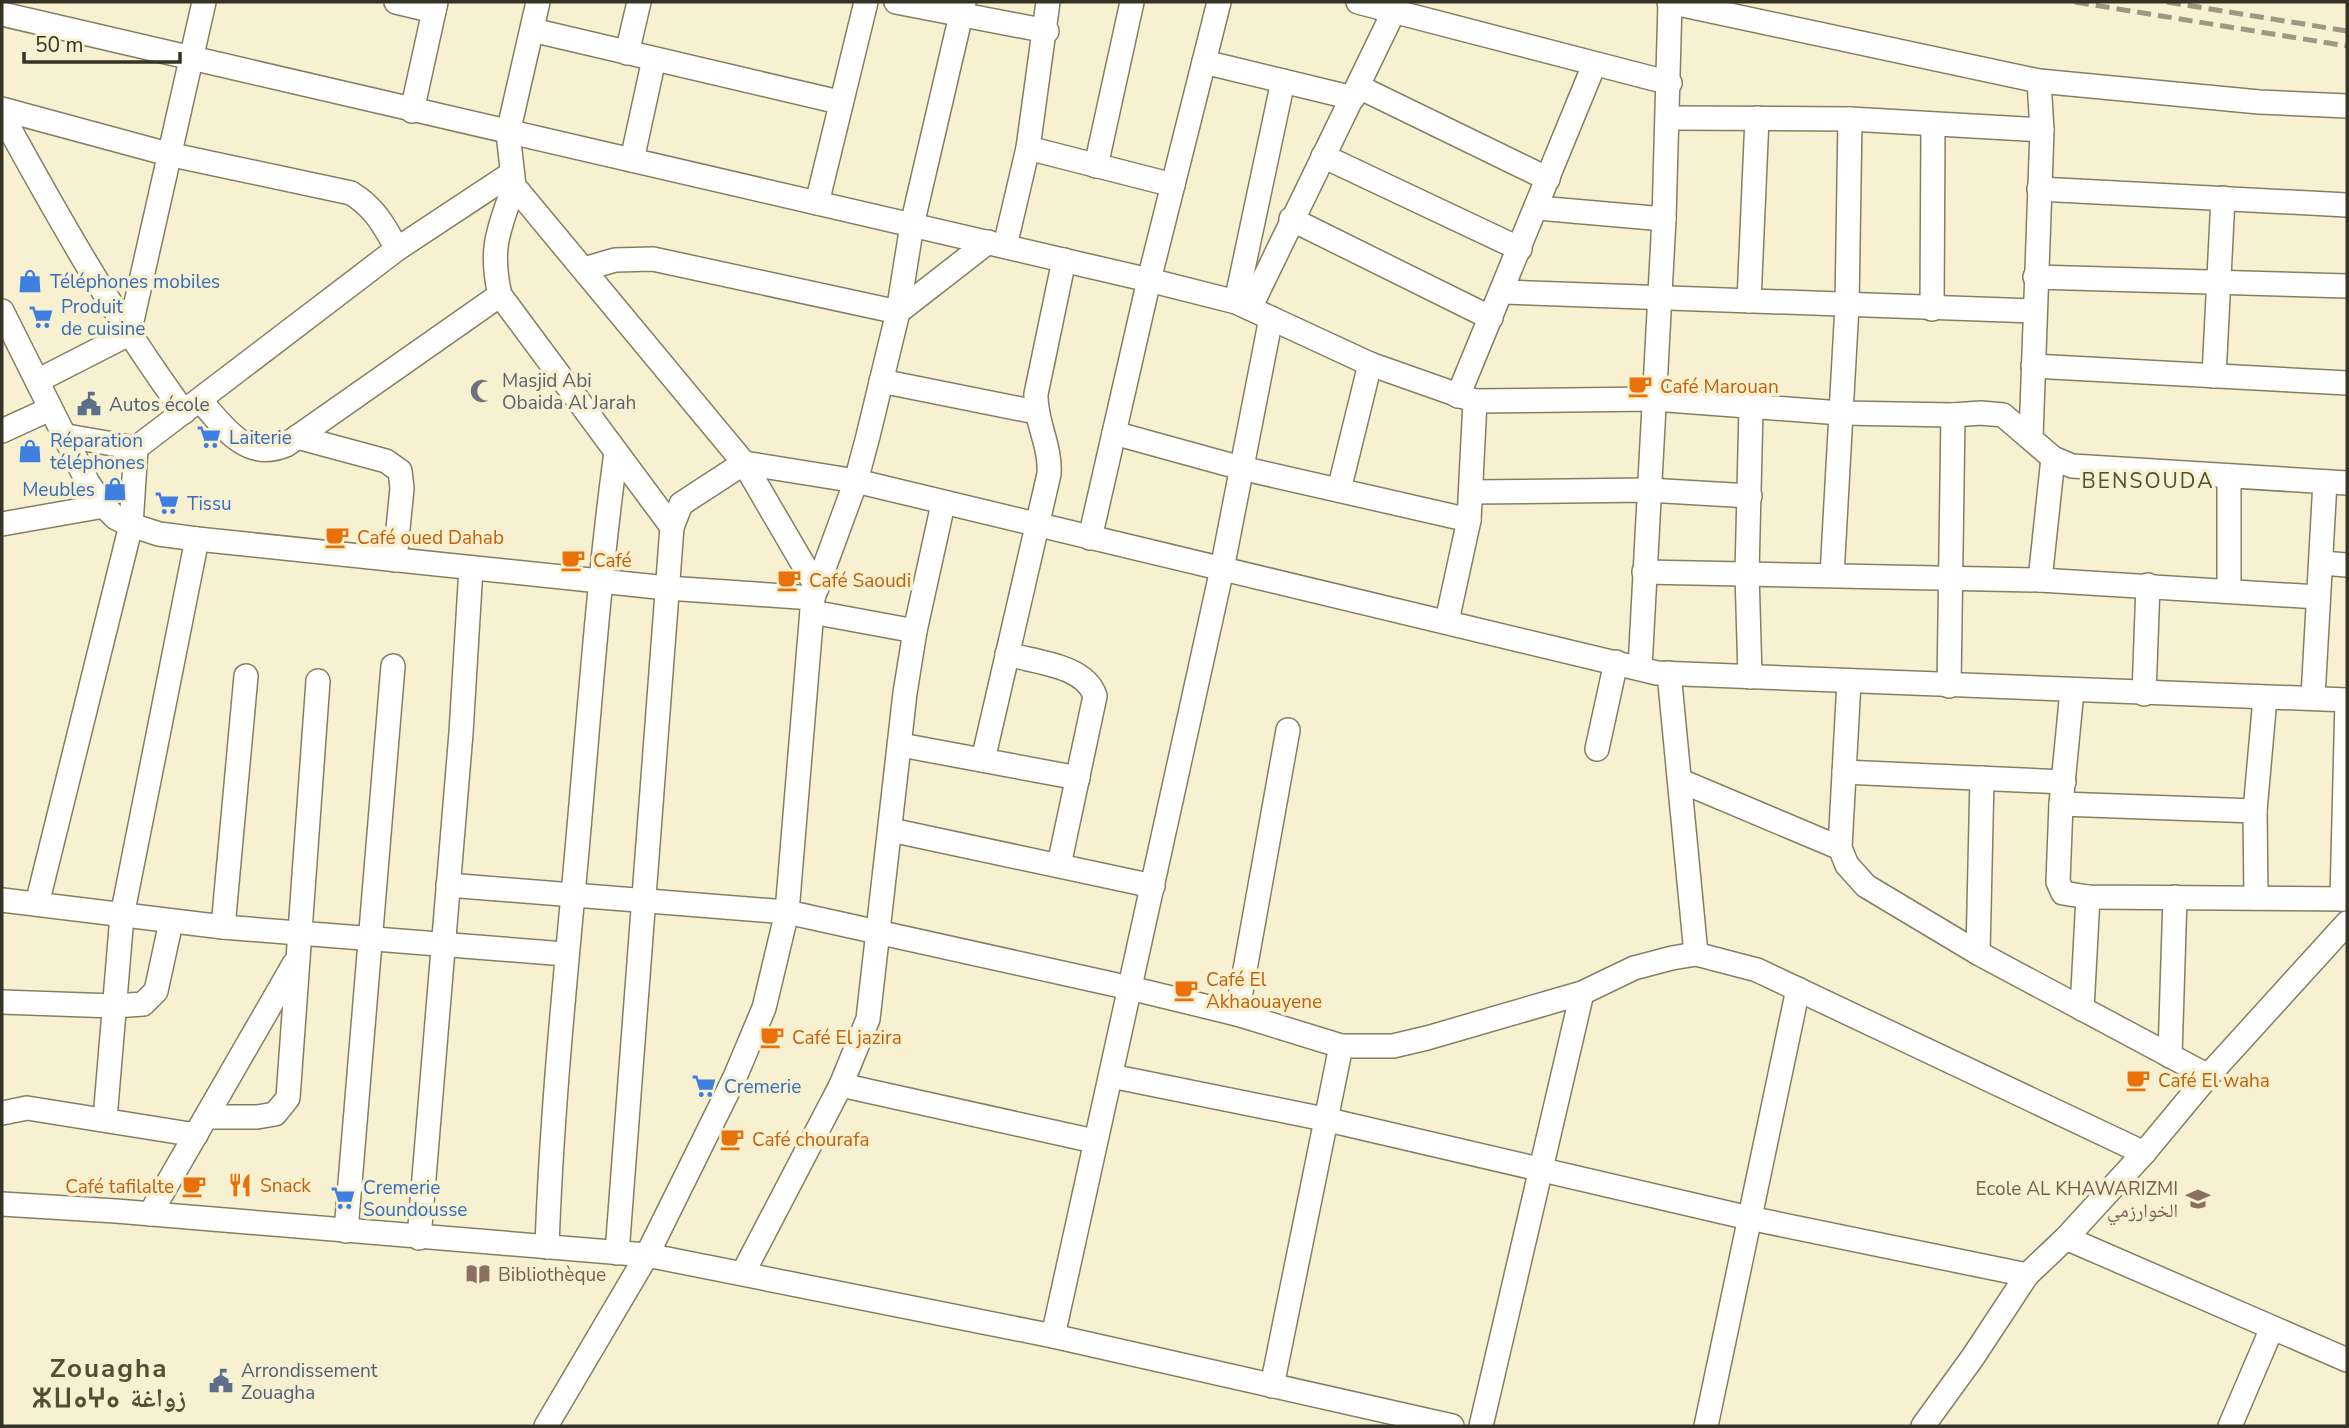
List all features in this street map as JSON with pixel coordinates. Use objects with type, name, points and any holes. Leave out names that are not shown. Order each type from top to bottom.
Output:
[{"type":"street","points":[[129,334],[204,2]]},
{"type":"street","points":[[396,2],[435,6],[412,111]]},
{"type":"street","points":[[538,2],[508,133],[513,179],[495,242],[494,267],[500,295],[672,527]]},
{"type":"street","points":[[627,53],[639,2]]},
{"type":"street","points":[[817,203],[839,102],[866,2]]},
{"type":"street","points":[[896,2],[963,8],[1047,32]]},
{"type":"street","points":[[584,269],[624,259],[653,259],[898,312],[996,244],[1028,148],[1047,32],[1048,2]]},
{"type":"street","points":[[1096,166],[1132,2]]},
{"type":"street","points":[[1090,538],[1149,280],[1219,2]]},
{"type":"street","points":[[1359,2],[1670,83]]},
{"type":"street","points":[[1640,668],[1664,219],[1670,83],[1670,2],[2039,81],[2259,102],[2347,106]]},
{"type":"street","points":[[546,1426],[647,1255],[754,1033],[771,981],[786,912],[814,599],[856,481],[881,382],[898,312],[912,225],[963,8]]},
{"type":"street","points":[[1252,309],[1291,219],[1356,93],[1394,11]]},
{"type":"street","points":[[2,14],[1149,280],[1252,309],[1370,364],[1466,399],[1654,399],[1752,409],[1841,413],[1953,415],[1981,412],[2003,415],[2053,458],[2072,466],[2336,483],[2321,563],[2313,697]]},
{"type":"street","points":[[532,30],[839,102]]},
{"type":"street","points":[[632,160],[654,59]]},
{"type":"street","points":[[1204,62],[1283,81],[1356,93],[1548,179]]},
{"type":"street","points":[[1447,621],[1469,520],[1471,492],[1466,399],[1491,318],[1594,65]]},
{"type":"street","points":[[1053,1336],[1222,569],[1241,468],[1252,309],[1283,81]]},
{"type":"street","points":[[2031,437],[2042,130],[2039,81]]},
{"type":"street","points":[[2,109],[168,154],[351,193],[367,202],[380,217],[397,249]]},
{"type":"street","points":[[2,115],[72,241],[129,334],[192,406],[246,446],[273,451],[297,437],[500,295]]},
{"type":"street","points":[[1668,118],[1850,119],[2042,130]]},
{"type":"street","points":[[1749,302],[1757,118]]},
{"type":"street","points":[[1832,575],[1847,306],[1850,119]]},
{"type":"street","points":[[1932,309],[1933,125]]},
{"type":"street","points":[[1028,148],[1173,185]]},
{"type":"street","points":[[1323,156],[1520,249]]},
{"type":"street","points":[[67,436],[136,448],[397,249],[513,179]]},
{"type":"street","points":[[513,179],[744,463],[814,599]]},
{"type":"street","points":[[2039,188],[2347,205]]},
{"type":"street","points":[[2214,376],[2223,198]]},
{"type":"street","points":[[1538,208],[1664,219]]},
{"type":"street","points":[[1291,219],[1491,318]]},
{"type":"street","points":[[983,760],[1050,458],[1036,412],[1039,379],[1064,260]]},
{"type":"street","points":[[2035,277],[2218,280],[2347,286]]},
{"type":"street","points":[[1503,292],[1660,300],[2035,311]]},
{"type":"street","points":[[2,311],[50,409],[67,436],[88,483],[116,519],[131,525],[159,534],[197,539],[667,588],[814,599],[915,631]]},
{"type":"street","points":[[37,381],[129,334]]},
{"type":"street","points":[[1339,489],[1370,364]]},
{"type":"street","points":[[2033,366],[2347,383]]},
{"type":"street","points":[[881,382],[1036,412]]},
{"type":"street","points":[[2,431],[50,409]]},
{"type":"street","points":[[1750,677],[1747,573],[1752,409]]},
{"type":"street","points":[[1950,686],[1953,415]]},
{"type":"street","points":[[1114,433],[1241,468],[1469,520]]},
{"type":"street","points":[[297,437],[374,457],[394,465],[400,471],[402,488],[395,559]]},
{"type":"street","points":[[37,904],[131,525],[136,448]]},
{"type":"street","points":[[547,1247],[551,1137],[565,954],[573,897],[598,580],[616,453]]},
{"type":"street","points":[[2040,580],[2053,458]]},
{"type":"street","points":[[617,1253],[672,527],[681,504],[744,463],[856,481],[943,504],[1669,673],[2347,700],[2345,899],[2088,897],[2063,893],[2058,882],[2071,691]]},
{"type":"street","points":[[2229,477],[2229,589]]},
{"type":"street","points":[[1471,492],[1648,490],[1750,496]]},
{"type":"street","points":[[743,1273],[841,1084],[868,1019],[915,631],[943,504]]},
{"type":"street","points":[[2,524],[104,506]]},
{"type":"street","points":[[105,1119],[122,916],[197,539]]},
{"type":"street","points":[[2321,563],[2347,565]]},
{"type":"street","points":[[419,1238],[461,733],[471,568]]},
{"type":"street","points":[[1644,572],[2040,580],[2229,589],[2318,597]]},
{"type":"street","points":[[2144,694],[2148,585]]},
{"type":"street","points":[[1007,654],[1079,675],[1092,688],[1093,708],[1059,865]]},
{"type":"street","points":[[1597,749],[1616,662]]},
{"type":"street","points":[[346,1231],[393,666]]},
{"type":"street","points":[[1669,673],[1696,954]]},
{"type":"street","points":[[223,927],[246,676]]},
{"type":"street","points":[[2,1113],[27,1108],[105,1119],[201,1126],[275,1114],[283,1108],[290,1085],[318,681]]},
{"type":"street","points":[[1849,681],[1840,848],[1847,865],[1866,886],[1978,953],[2208,1076]]},
{"type":"street","points":[[2256,898],[2255,811],[2265,698]]},
{"type":"street","points":[[1237,1014],[1288,730]]},
{"type":"street","points":[[901,745],[1077,778]]},
{"type":"street","points":[[1844,772],[1982,778],[2062,793],[2255,811]]},
{"type":"street","points":[[1978,953],[1982,778]]},
{"type":"street","points":[[1681,781],[1840,848]]},
{"type":"street","points":[[891,830],[1153,886]]},
{"type":"street","points":[[448,885],[786,912],[1130,988],[1237,1014],[1341,1046],[1393,1046],[1582,993],[1634,968],[1696,954],[1757,970],[2144,1153]]},
{"type":"street","points":[[2082,1009],[2088,897]]},
{"type":"street","points":[[2170,1056],[2175,897]]},
{"type":"street","points":[[2,900],[223,927],[565,954]]},
{"type":"street","points":[[2,1002],[114,1006],[144,1004],[156,991],[171,922]]},
{"type":"street","points":[[1923,1426],[2027,1275],[2066,1238],[2144,1153],[2208,1076],[2338,948],[2347,923]]},
{"type":"street","points":[[150,1214],[298,958]]},
{"type":"street","points":[[1706,1426],[1749,1218],[1773,1120],[1798,989]]},
{"type":"street","points":[[1481,1426],[1582,993]]},
{"type":"street","points":[[1272,1386],[1324,1119],[1341,1046]]},
{"type":"street","points":[[1111,1076],[1324,1119],[1749,1218],[2027,1275]]},
{"type":"street","points":[[841,1084],[1094,1141]]},
{"type":"street","points":[[2,1204],[647,1255],[1053,1336],[1452,1426]]},
{"type":"street","points":[[2066,1238],[2347,1360]]},
{"type":"street","points":[[2230,1426],[2272,1328]]},
{"type":"railway","points":[[2075,2],[2347,46]]},
{"type":"railway","points":[[2167,2],[2347,31]]},
{"type":"place","name":"Téléphones mobiles","points":[[30,281]]},
{"type":"place","name":"Produit de cuisine","points":[[41,317]]},
{"type":"place","name":"Café Marouan","points":[[1640,386]]},
{"type":"place","name":"Masjid Abi Obaida Al Jarah","points":[[482,391]]},
{"type":"place","name":"Autos école","points":[[89,404]]},
{"type":"place","name":"Laiterie","points":[[209,437]]},
{"type":"place","name":"Réparation téléphones","points":[[30,451]]},
{"type":"place","name":"Meubles","points":[[115,489]]},
{"type":"place","name":"Tissu","points":[[167,503]]},
{"type":"place","name":"Café oued Dahab","points":[[337,537]]},
{"type":"place","name":"Café","points":[[573,560]]},
{"type":"place","name":"Café Saoudi","points":[[789,580]]},
{"type":"place","name":"Café El Akhaouayene","points":[[1186,990]]},
{"type":"place","name":"Café El jazira","points":[[772,1037]]},
{"type":"place","name":"Café El waha","points":[[2138,1080]]},
{"type":"place","name":"Cremerie","points":[[704,1086]]},
{"type":"place","name":"Café chourafa","points":[[732,1139]]},
{"type":"place","name":"Snack","points":[[240,1185]]},
{"type":"place","name":"Café tafilalte","points":[[194,1186]]},
{"type":"place","name":"Cremerie Soundousse","points":[[343,1198]]},
{"type":"place","name":"Ecole AL KHAWARIZMI الخوارزمي","points":[[2198,1199]]},
{"type":"place","name":"Bibliothèque","points":[[478,1274]]},
{"type":"place","name":"Arrondissement Zouagha","points":[[221,1381]]},
{"type":"district","name":"BENSOUDA","points":[[2148,481]]},
{"type":"district","name":"Zouagha ⵣⵡⴰⵖⴰ زواغة","points":[[109,1383]]}]
